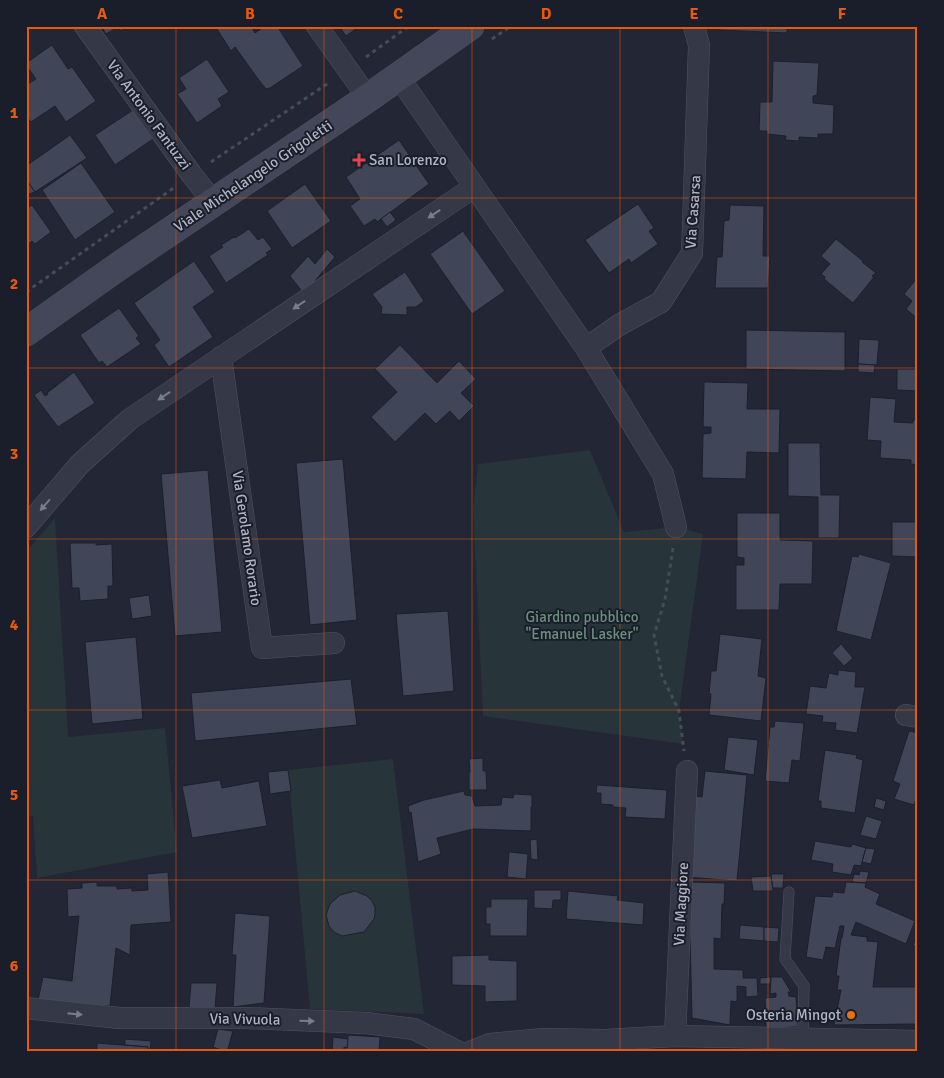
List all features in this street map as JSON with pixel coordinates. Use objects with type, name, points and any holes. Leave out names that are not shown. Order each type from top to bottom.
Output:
[{"type":"main road","name":"Viale Michelangelo Grigoletti","points":[[29,324],[214,203],[470,26]]},
{"type":"street","name":"Via Antonio Fantuzzi","points":[[86,26],[214,203]]},
{"type":"street","points":[[317,26],[368,98]]},
{"type":"street","name":"Via Casarsa","points":[[586,348],[619,325],[661,302],[692,253],[699,45],[694,26]]},
{"type":"street","points":[[398,76],[586,348],[663,474],[676,527]]},
{"type":"street","points":[[26,527],[80,464],[130,419],[474,187]]},
{"type":"street","name":"Via Gerolamo Rorario","points":[[222,357],[262,648],[334,643]]},
{"type":"street","name":"Via Maggiore","points":[[675,1036],[686,771]]},
{"type":"street","name":"Via Vivuola","points":[[26,1008],[119,1018],[246,1018],[366,1023],[414,1029],[459,1052]]},
{"type":"street","points":[[470,1052],[490,1044],[543,1039],[605,1040],[675,1036],[918,1041]]},
{"type":"lane","points":[[789,892],[785,959],[804,986],[803,1038]]},
{"type":"path","points":[[26,292],[409,26]]},
{"type":"path","points":[[676,527],[665,599],[654,635],[662,676],[678,711],[686,771]]},
{"type":"green space","name":"Giardino pubblico \"Emanuel Lasker\"","points":[[590,450],[624,532],[676,527],[703,534],[679,711],[683,744],[483,716],[473,507],[478,464]]},
{"type":"green space","points":[[55,518],[68,737],[165,728],[177,852],[37,878],[33,816],[26,816],[26,552]]},
{"type":"green space","points":[[393,759],[424,1014],[310,1009],[288,770]]},
{"type":"building","points":[[101,26],[128,26],[121,31],[118,27],[106,34]]},
{"type":"building","points":[[215,26],[251,26],[255,33],[265,26],[277,26],[303,66],[266,89],[235,47],[231,51]]},
{"type":"building","points":[[339,26],[360,26],[346,36]]},
{"type":"building","points":[[719,26],[787,26],[787,33],[719,30]]},
{"type":"building","points":[[52,45],[68,69],[72,67],[96,101],[66,122],[55,106],[31,122],[26,116],[26,85],[36,79],[26,63]]},
{"type":"building","points":[[207,59],[229,92],[218,99],[222,106],[197,123],[177,94],[186,89],[179,78]]},
{"type":"building","points":[[773,61],[819,63],[817,95],[813,96],[813,103],[834,105],[833,134],[818,134],[818,138],[799,137],[799,141],[785,140],[786,136],[759,131],[760,102],[772,102]]},
{"type":"building","points":[[133,110],[153,139],[115,165],[95,135]]},
{"type":"building","points":[[70,135],[87,158],[35,192],[26,180],[26,166]]},
{"type":"building","points":[[399,140],[429,184],[377,222],[375,219],[364,226],[350,206],[360,199],[346,177]]},
{"type":"building","points":[[81,163],[115,212],[75,240],[42,190]]},
{"type":"building","points":[[28,182],[35,192],[26,195],[26,183]]},
{"type":"building","points":[[305,184],[331,221],[292,248],[267,211]]},
{"type":"building","points":[[638,204],[654,228],[649,231],[658,244],[631,263],[629,259],[609,273],[585,240]]},
{"type":"building","points":[[32,205],[51,232],[35,244],[32,241],[26,246],[26,209]]},
{"type":"building","points":[[730,205],[764,206],[763,256],[770,256],[768,288],[715,288],[717,257],[722,257],[724,221],[729,220]]},
{"type":"building","points":[[390,212],[396,220],[387,227],[381,219]]},
{"type":"building","points":[[249,229],[258,240],[263,237],[272,249],[266,253],[268,255],[226,283],[209,256],[223,247],[221,245]]},
{"type":"building","points":[[463,231],[505,291],[472,314],[430,254]]},
{"type":"building","points":[[836,239],[876,273],[853,303],[824,279],[825,277],[821,274],[830,264],[821,256]]},
{"type":"building","points":[[327,249],[335,257],[304,294],[290,276],[308,256],[315,264]]},
{"type":"building","points":[[194,261],[215,292],[193,307],[213,337],[169,367],[154,345],[160,340],[134,303]]},
{"type":"building","points":[[405,272],[424,301],[416,307],[407,307],[407,315],[381,314],[382,307],[372,294]]},
{"type":"building","points":[[918,277],[918,319],[906,309],[912,301],[904,294]]},
{"type":"building","points":[[119,308],[139,336],[136,338],[141,344],[107,367],[102,361],[99,363],[80,335]]},
{"type":"building","points":[[746,330],[845,332],[845,371],[746,369]]},
{"type":"building","points":[[859,339],[879,340],[877,365],[858,364]]},
{"type":"building","points":[[400,345],[437,383],[459,361],[476,379],[461,393],[474,406],[459,421],[450,411],[436,424],[425,413],[395,442],[371,417],[397,392],[375,369]]},
{"type":"building","points":[[858,364],[875,365],[874,373],[858,372]]},
{"type":"building","points":[[897,369],[918,369],[918,391],[897,390]]},
{"type":"building","points":[[74,372],[95,403],[58,427],[34,395],[41,390],[45,396]]},
{"type":"building","points":[[704,382],[748,383],[747,409],[780,409],[779,453],[747,452],[746,479],[702,478],[703,434],[711,433],[711,427],[703,427]]},
{"type":"building","points":[[870,397],[896,399],[894,422],[913,423],[913,420],[918,420],[918,465],[911,464],[911,460],[880,458],[881,441],[867,440]]},
{"type":"building","points":[[788,443],[820,443],[821,495],[840,495],[839,538],[818,538],[818,497],[788,496]]},
{"type":"building","points":[[343,459],[357,620],[310,625],[296,463]]},
{"type":"building","points":[[208,470],[222,632],[175,636],[161,474]]},
{"type":"building","points":[[737,513],[780,513],[780,540],[813,541],[812,584],[780,584],[779,610],[736,610],[736,565],[744,565],[744,558],[737,557]]},
{"type":"building","points":[[892,522],[918,522],[918,557],[892,556]]},
{"type":"building","points":[[70,543],[112,544],[113,586],[108,586],[108,599],[80,601],[79,588],[72,588]]},
{"type":"building","points":[[859,554],[891,563],[871,640],[836,631],[852,556],[858,557]]},
{"type":"building","points":[[149,595],[152,616],[132,619],[129,598]]},
{"type":"building","points":[[448,611],[454,691],[403,696],[396,614]]},
{"type":"building","points":[[720,634],[762,639],[758,676],[766,678],[761,721],[709,715],[711,671],[716,671]]},
{"type":"building","points":[[136,637],[143,719],[92,724],[85,642]]},
{"type":"building","points":[[841,644],[853,658],[844,666],[832,653]]},
{"type":"building","points":[[838,670],[856,672],[855,687],[865,687],[857,733],[835,730],[836,723],[822,722],[823,716],[806,714],[810,686],[826,688],[829,673],[838,675]]},
{"type":"building","points":[[351,679],[357,725],[195,741],[191,693]]},
{"type":"building","points":[[775,721],[804,723],[800,761],[792,760],[789,783],[765,781],[770,727],[774,727]]},
{"type":"building","points":[[909,731],[918,733],[918,793],[914,805],[894,799],[900,784],[893,781]]},
{"type":"building","points":[[728,737],[758,740],[754,775],[724,770]]},
{"type":"building","points":[[825,750],[857,755],[856,758],[863,760],[855,813],[821,808],[821,801],[818,801]]},
{"type":"building","points":[[483,758],[483,771],[486,771],[487,790],[469,790],[469,759]]},
{"type":"building","points":[[288,770],[291,791],[270,794],[268,772]]},
{"type":"building","points":[[705,771],[747,775],[737,881],[687,877],[695,796],[702,797]]},
{"type":"building","points":[[220,780],[222,788],[259,781],[267,826],[192,838],[182,786]]},
{"type":"building","points":[[597,785],[667,790],[665,819],[625,817],[626,808],[601,804],[601,793],[596,793]]},
{"type":"building","points":[[464,791],[465,795],[472,796],[475,806],[501,805],[502,797],[513,798],[514,794],[532,795],[531,831],[473,829],[437,838],[441,854],[418,862],[411,812],[409,813],[408,806],[424,800]]},
{"type":"building","points":[[876,798],[886,801],[884,810],[874,807]]},
{"type":"building","points":[[866,816],[882,821],[876,839],[860,835]]},
{"type":"building","points":[[537,839],[538,860],[531,859],[530,840]]},
{"type":"building","points":[[815,841],[851,847],[852,844],[866,848],[861,866],[854,865],[851,875],[832,872],[833,864],[811,860]]},
{"type":"building","points":[[866,848],[875,849],[871,864],[862,862]]},
{"type":"building","points":[[509,852],[528,854],[526,879],[507,877]]},
{"type":"building","points":[[860,871],[869,872],[866,883],[852,882],[854,874],[859,875]]},
{"type":"building","points":[[168,872],[171,922],[131,925],[130,955],[116,948],[110,1006],[38,1000],[43,977],[72,981],[79,916],[68,917],[67,889],[82,888],[82,883],[97,882],[97,886],[117,886],[117,889],[132,888],[132,891],[148,890],[147,874]]},
{"type":"building","points":[[772,874],[784,874],[783,888],[773,888]]},
{"type":"building","points":[[771,876],[773,891],[753,891],[751,877]]},
{"type":"building","points":[[691,882],[725,883],[721,939],[714,938],[714,969],[743,970],[743,978],[757,978],[758,996],[746,997],[746,987],[737,986],[737,1002],[731,1001],[730,1025],[692,1018]]},
{"type":"building","points":[[846,882],[866,883],[865,887],[880,894],[876,904],[915,921],[906,944],[856,922],[851,935],[867,937],[867,941],[878,942],[873,987],[918,987],[918,1025],[834,1025],[841,990],[837,990],[839,976],[836,976],[844,926],[840,926],[835,948],[826,947],[823,960],[806,957],[815,896],[832,897],[833,892],[844,893]]},
{"type":"building","points":[[534,890],[561,890],[561,900],[553,900],[552,909],[534,908]]},
{"type":"building","points":[[355,891],[367,896],[372,901],[375,907],[374,919],[364,932],[342,936],[334,932],[329,926],[326,915],[330,904],[340,895]]},
{"type":"building","points":[[568,891],[618,896],[617,900],[644,903],[643,925],[566,919]]},
{"type":"building","points":[[491,899],[528,899],[527,936],[490,936],[490,924],[486,924],[486,907],[491,907]]},
{"type":"building","points":[[235,913],[270,916],[264,1003],[233,1007],[236,955],[232,955]]},
{"type":"building","points":[[740,925],[764,927],[764,941],[739,939]]},
{"type":"building","points":[[764,927],[779,928],[778,942],[764,941]]},
{"type":"building","points":[[918,935],[918,948],[913,945]]},
{"type":"building","points":[[489,955],[489,960],[517,961],[517,1001],[485,1002],[485,986],[452,985],[452,956]]},
{"type":"building","points":[[771,977],[782,977],[791,992],[788,992],[789,996],[796,997],[798,1027],[766,1028],[765,998],[776,997],[776,993],[770,994]]},
{"type":"building","points":[[771,977],[770,984],[760,984],[760,978]]},
{"type":"building","points":[[191,983],[217,983],[215,1009],[189,1008]]},
{"type":"building","points":[[218,1029],[233,1031],[227,1052],[213,1047]]},
{"type":"building","points":[[348,1035],[380,1037],[379,1052],[344,1052],[344,1047],[347,1048]]},
{"type":"building","points":[[333,1037],[348,1039],[347,1048],[344,1047],[344,1052],[332,1052]]},
{"type":"building","points":[[125,1039],[151,1041],[150,1052],[148,1052],[148,1047],[125,1045]]},
{"type":"building","points":[[97,1043],[148,1047],[148,1052],[97,1052]]},
{"type":"place","name":"San Lorenzo","points":[[359,160]]},
{"type":"place","name":"Osteria Mingot","points":[[851,1015]]}]
